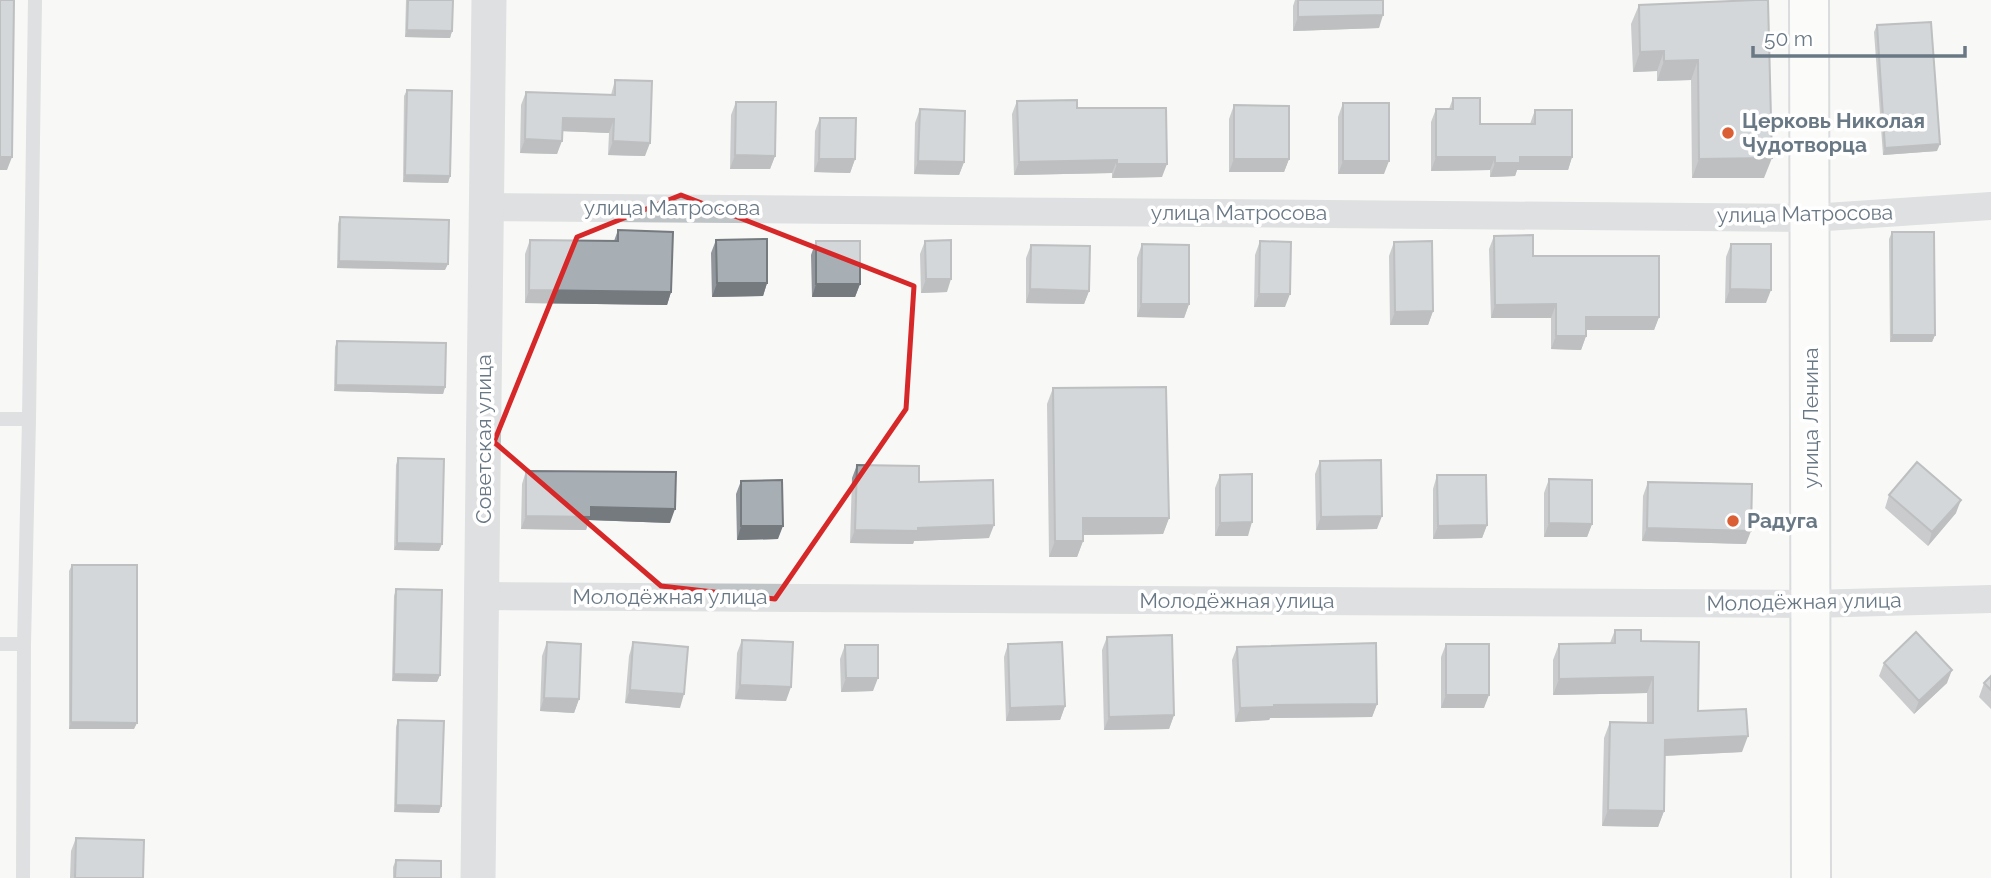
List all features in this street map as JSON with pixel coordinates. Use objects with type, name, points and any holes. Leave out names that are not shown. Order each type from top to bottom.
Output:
[{"type":"main road","name":"улица Ленина","points":[[1809,0],[1811,878]]},
{"type":"street","name":"Советская улица","points":[[478,878],[489,0]]},
{"type":"street","name":"улица Матросова","points":[[486,207],[1811,218],[1991,206]]},
{"type":"street","name":"Молодёжная улица","points":[[482,596],[1811,604],[1991,600]]},
{"type":"lane","points":[[23,878],[34,0]]},
{"type":"lane","points":[[0,419],[29,419]]},
{"type":"lane","points":[[0,644],[24,644]]},
{"type":"highlighted area","points":[[681,195],[914,286],[906,409],[775,599],[661,586],[494,442],[577,237]]},
{"type":"building","points":[[0,0],[14,0],[12,157],[0,157]]},
{"type":"building","points":[[408,0],[453,0],[452,31],[407,30]]},
{"type":"building","points":[[1298,0],[1383,0],[1383,15],[1298,17]]},
{"type":"building","points":[[1768,0],[1772,158],[1699,159],[1698,60],[1664,61],[1664,51],[1640,52],[1639,5]]},
{"type":"building","points":[[1931,22],[1940,144],[1885,148],[1877,25]]},
{"type":"building","points":[[615,80],[652,81],[650,143],[613,141],[614,119],[563,118],[562,141],[525,139],[526,92],[615,95]]},
{"type":"building","points":[[407,90],[452,91],[450,176],[405,175]]},
{"type":"building","points":[[1453,98],[1480,98],[1480,124],[1535,124],[1535,110],[1572,110],[1572,157],[1520,157],[1520,163],[1495,163],[1495,157],[1436,157],[1436,109],[1453,109]]},
{"type":"building","points":[[1077,100],[1077,108],[1166,108],[1167,164],[1117,164],[1117,160],[1019,162],[1017,101]]},
{"type":"building","points":[[736,102],[776,102],[775,156],[735,155]]},
{"type":"building","points":[[1343,103],[1389,103],[1389,161],[1343,161]]},
{"type":"building","points":[[1234,105],[1289,106],[1289,159],[1234,159]]},
{"type":"building","points":[[920,109],[965,111],[964,162],[918,161]]},
{"type":"building","points":[[820,118],[856,118],[855,159],[819,159]]},
{"type":"building","points":[[340,217],[449,220],[448,264],[339,261]]},
{"type":"building","points":[[618,230],[673,232],[671,292],[529,290],[530,240],[618,241]]},
{"type":"building","points":[[1892,232],[1934,232],[1935,335],[1892,335]]},
{"type":"building","points":[[1533,235],[1533,256],[1659,256],[1659,317],[1586,317],[1586,336],[1556,336],[1556,304],[1495,305],[1494,236]]},
{"type":"building","points":[[767,239],[767,283],[717,283],[716,240]]},
{"type":"building","points":[[951,240],[951,279],[926,279],[925,241]]},
{"type":"building","points":[[816,241],[860,241],[860,284],[816,284]]},
{"type":"building","points":[[1260,241],[1291,242],[1290,294],[1259,294]]},
{"type":"building","points":[[1432,241],[1433,311],[1395,312],[1394,242]]},
{"type":"building","points":[[1142,244],[1189,245],[1189,304],[1141,304]]},
{"type":"building","points":[[1731,244],[1771,244],[1771,290],[1730,289]]},
{"type":"building","points":[[1031,245],[1090,246],[1089,291],[1030,289]]},
{"type":"building","points":[[337,341],[446,343],[445,387],[336,385]]},
{"type":"building","points":[[1166,387],[1169,518],[1083,518],[1083,541],[1055,541],[1053,388]]},
{"type":"building","points":[[398,458],[444,459],[442,544],[397,543]]},
{"type":"building","points":[[1381,460],[1382,516],[1321,517],[1320,461]]},
{"type":"building","points":[[1917,462],[1961,500],[1932,532],[1889,495]]},
{"type":"building","points":[[857,465],[919,466],[919,482],[993,480],[994,525],[918,528],[918,531],[855,530]]},
{"type":"building","points":[[526,471],[676,472],[675,509],[591,507],[591,517],[526,516]]},
{"type":"building","points":[[1252,474],[1252,522],[1220,523],[1220,475]]},
{"type":"building","points":[[1437,475],[1486,475],[1487,525],[1438,526]]},
{"type":"building","points":[[1549,479],[1592,480],[1592,524],[1549,523]]},
{"type":"building","points":[[782,480],[783,526],[741,526],[741,481]]},
{"type":"building","points":[[1648,482],[1752,484],[1751,531],[1647,528]]},
{"type":"building","points":[[72,565],[137,565],[137,723],[71,722]]},
{"type":"building","points":[[396,589],[442,590],[440,675],[394,674]]},
{"type":"building","points":[[1615,630],[1641,630],[1641,641],[1699,642],[1698,711],[1746,709],[1748,736],[1665,740],[1664,811],[1608,810],[1610,722],[1653,723],[1653,677],[1559,679],[1559,644],[1615,643]]},
{"type":"building","points":[[1916,632],[1952,670],[1919,701],[1884,663]]},
{"type":"building","points":[[1172,635],[1174,715],[1109,717],[1107,637]]},
{"type":"building","points":[[742,640],[793,642],[791,687],[740,685]]},
{"type":"building","points":[[547,642],[581,644],[579,699],[544,698]]},
{"type":"building","points":[[633,642],[688,647],[684,694],[630,690]]},
{"type":"building","points":[[1062,642],[1065,706],[1010,708],[1008,644]]},
{"type":"building","points":[[1376,643],[1377,704],[1240,708],[1237,647]]},
{"type":"building","points":[[1446,644],[1489,644],[1489,695],[1446,695]]},
{"type":"building","points":[[845,645],[878,645],[878,678],[846,678]]},
{"type":"building","points":[[1991,676],[1991,690],[1984,683]]},
{"type":"building","points":[[398,720],[444,721],[441,806],[396,805]]},
{"type":"building","points":[[76,838],[144,840],[143,878],[75,878]]},
{"type":"building","points":[[396,860],[441,861],[441,878],[395,878]]},
{"type":"place","name":"Церковь Николая Чудотворца","points":[[1728,133]]},
{"type":"place","name":"Радуга","points":[[1733,521]]}]
